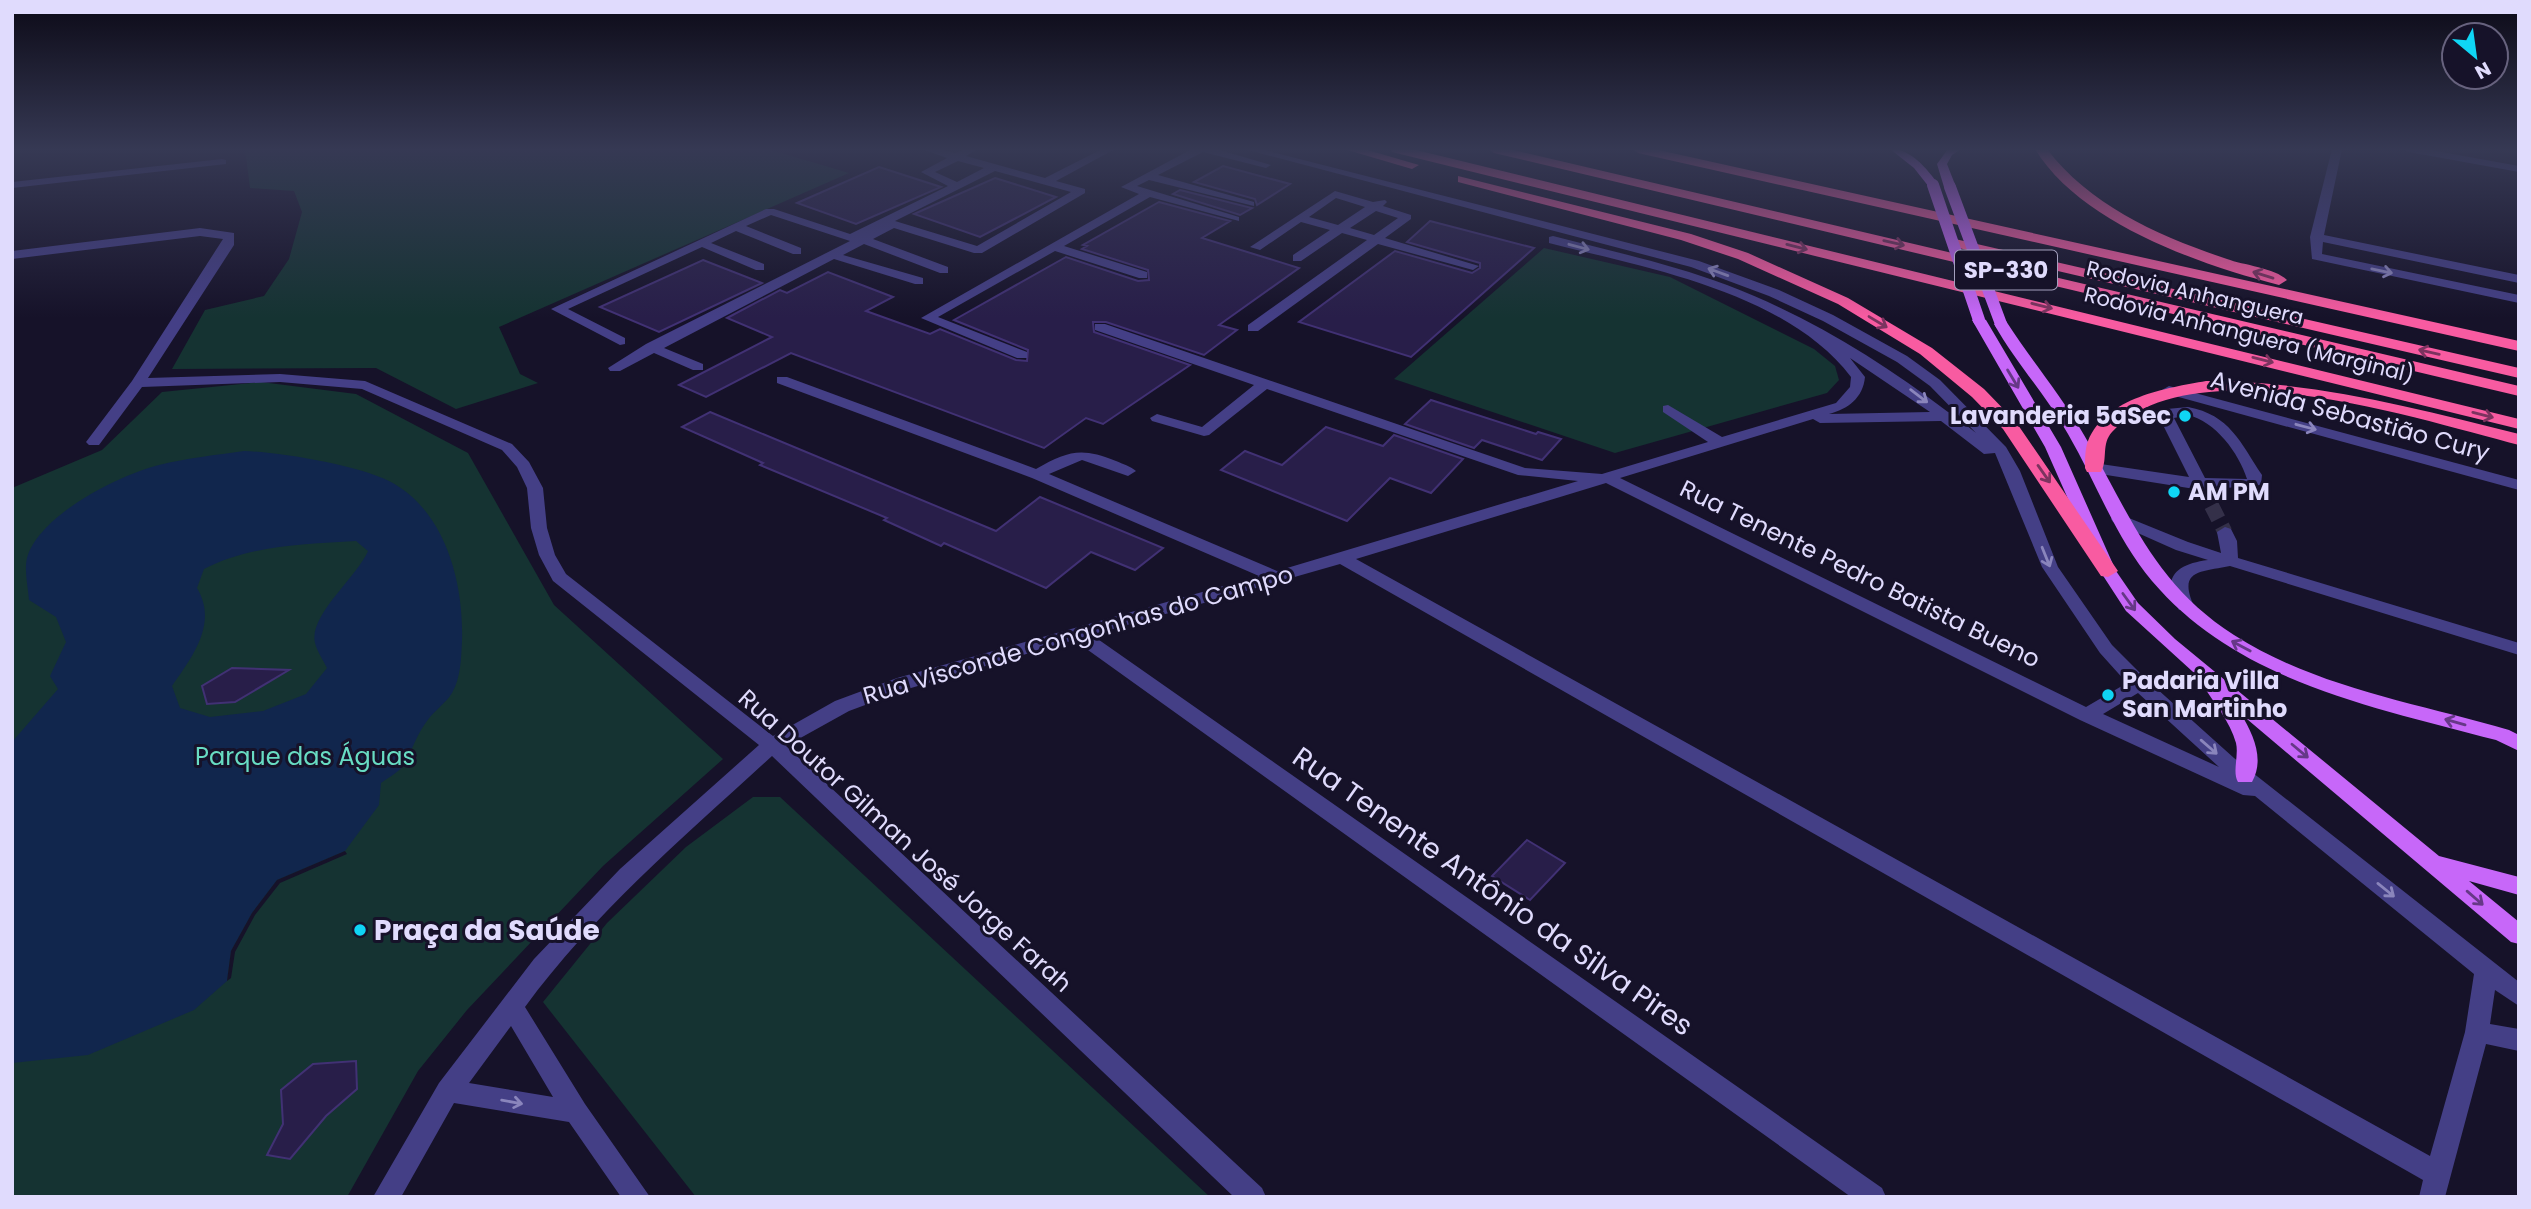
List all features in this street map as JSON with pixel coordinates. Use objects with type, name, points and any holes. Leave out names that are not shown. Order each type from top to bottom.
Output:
[{"type":"highway","points":[[1565,205],[1686,237],[1744,256],[1843,301],[1926,351],[1978,393],[2010,426],[2108,571]]},
{"type":"highway","name":"Rodovia Anhanguera (Marginal)","points":[[1627,205],[2519,424]]},
{"type":"highway","name":"Rodovia Anhanguera","points":[[1733,205],[2519,391]]},
{"type":"highway","name":"Rodovia Anhanguera","points":[[1795,205],[2519,373]]},
{"type":"highway","name":"Rodovia Anhanguera (Marginal)","points":[[1890,205],[2519,346]]},
{"type":"highway","points":[[2099,205],[2124,220],[2201,254],[2266,276],[2519,340]]},
{"type":"highway","points":[[2094,468],[2097,440],[2114,420],[2135,404],[2169,390],[2265,385],[2322,393],[2519,440]]},
{"type":"main road","points":[[1940,205],[1979,320],[2053,447],[2108,571],[2132,607],[2191,660],[2519,935]]},
{"type":"main road","points":[[1957,205],[2001,324],[2013,347],[2061,410],[2119,519],[2157,577],[2185,606],[2228,639],[2277,665],[2348,693],[2502,735],[2519,744]]},
{"type":"main road","points":[[2191,660],[2210,681],[2242,731],[2250,764],[2245,777]]},
{"type":"main road","points":[[2433,862],[2519,886]]},
{"type":"street","points":[[620,341],[558,309],[770,211],[851,238],[917,205]]},
{"type":"street","points":[[615,368],[893,224],[978,250],[1056,205]]},
{"type":"street","points":[[1022,355],[928,318],[1128,205]]},
{"type":"street","points":[[1188,205],[1235,219]]},
{"type":"street","points":[[1256,247],[1318,205]]},
{"type":"street","points":[[1419,205],[1679,273],[1746,298],[1808,328],[1887,373],[1946,416],[2012,471]]},
{"type":"street","points":[[1468,205],[1695,264],[1774,293],[1828,318],[1902,359],[1935,383],[2001,450],[2050,567],[2074,607],[2106,649],[2139,684],[2245,777],[2519,996]]},
{"type":"street","points":[[2327,205],[2316,237],[2316,256],[2519,299]]},
{"type":"street","points":[[1253,328],[1407,217],[1375,206],[1297,258]]},
{"type":"street","points":[[1300,218],[1473,266]]},
{"type":"street","points":[[737,227],[797,251]]},
{"type":"street","points":[[12,255],[200,232],[220,232],[230,236],[228,245],[138,383],[94,442]]},
{"type":"street","points":[[2316,237],[2519,279]]},
{"type":"street","points":[[862,239],[944,270]]},
{"type":"street","points":[[702,243],[760,267]]},
{"type":"street","points":[[1053,247],[1143,275]]},
{"type":"street","points":[[832,255],[919,281]]},
{"type":"street","points":[[1100,327],[1523,472],[1609,479]]},
{"type":"street","name":"Rua Visconde Congonhas do Campo","points":[[386,1197],[448,1091],[513,1009],[542,966],[628,875],[772,745],[842,706],[904,683],[1342,558],[1609,479],[1841,406],[1857,388],[1854,369],[1808,328]]},
{"type":"street","points":[[651,347],[698,367]]},
{"type":"street","name":"Rua Doutor Gilman José Jorge Farah","points":[[138,383],[280,378],[365,386],[507,447],[524,465],[535,488],[539,528],[547,555],[559,577],[772,745],[1253,1197]]},
{"type":"street","points":[[782,380],[1037,475],[1276,577]]},
{"type":"street","points":[[1157,418],[1204,432],[1264,384]]},
{"type":"street","name":"Avenida Sebastião Cury","points":[[2169,390],[2519,485]]},
{"type":"street","points":[[1668,409],[1720,443]]},
{"type":"street","points":[[2094,468],[2200,483],[2238,485],[2255,482],[2216,421],[2200,411],[2172,412],[2166,417],[2200,483]]},
{"type":"street","name":"Rua Visconde Congonhas do Campo","points":[[1802,419],[1966,414]]},
{"type":"street","points":[[1037,475],[1072,454],[1081,453],[1128,471]]},
{"type":"street","name":"Rua Tenente Pedro Batista Bueno","points":[[1609,479],[2087,716],[2274,800]]},
{"type":"street","points":[[2119,519],[2182,546],[2519,649]]},
{"type":"street","points":[[2225,532],[2229,541],[2230,561]]},
{"type":"street","points":[[1342,558],[2435,1186],[2477,1032],[2486,971]]},
{"type":"street","points":[[2185,606],[2178,590],[2181,576],[2194,567],[2230,561]]},
{"type":"street","name":"Rua Tenente Antônio da Silva Pires","points":[[1079,635],[1872,1197]]},
{"type":"street","points":[[2087,716],[2139,684]]},
{"type":"street","points":[[513,1009],[576,1112],[637,1197]]},
{"type":"street","points":[[2477,1032],[2519,1040]]},
{"type":"street","points":[[448,1091],[576,1112]]},
{"type":"green space","points":[[299,205],[775,205],[499,327],[520,374],[538,383],[456,409],[376,368],[172,369],[205,310],[264,296],[289,259],[302,212]]},
{"type":"green space","points":[[1544,248],[1670,277],[1814,349],[1835,366],[1839,380],[1827,393],[1615,453],[1394,379]]},
{"type":"green space","name":"Parque das Águas","points":[[261,382],[356,394],[468,453],[554,605],[723,759],[603,866],[467,1010],[418,1071],[347,1197],[12,1197],[12,488],[102,450],[162,392]]},
{"type":"green space","points":[[753,797],[780,797],[1210,1197],[696,1197],[543,1002],[607,923],[686,847]]},
{"type":"water","points":[[244,451],[318,460],[375,475],[409,494],[425,510],[448,550],[459,596],[462,641],[455,687],[424,726],[403,766],[381,783],[379,805],[345,851],[277,880],[252,913],[231,951],[227,981],[194,1010],[88,1055],[12,1063],[12,742],[58,689],[50,676],[66,642],[56,617],[29,600],[27,558],[34,542],[63,512],[103,487],[159,465]],"holes":[[[356,541],[368,551],[319,621],[315,643],[327,668],[306,694],[263,711],[210,717],[180,708],[172,686],[195,651],[204,626],[203,601],[197,588],[204,569],[259,550],[298,545]]]},
{"type":"pier","points":[[345,851],[347,854],[280,883],[255,915],[235,952],[231,978],[227,981],[231,951],[252,913],[277,880]]},
{"type":"building","points":[[804,205],[899,205],[856,224]]},
{"type":"building","points":[[933,205],[1040,205],[980,237],[914,214]]},
{"type":"building","points":[[1153,205],[1172,205],[1230,221],[1202,238],[1299,268],[1219,325],[1237,330],[1204,355],[1106,322],[1093,322],[1094,332],[1190,365],[1103,424],[1086,418],[1044,448],[791,353],[706,397],[679,385],[772,337],[727,318],[780,290],[787,293],[828,272],[893,297],[866,311],[930,334],[940,329],[1016,360],[1027,361],[1028,350],[954,320],[1066,257],[1138,281],[1149,280],[1148,270],[1082,249],[1087,246],[1083,245]]},
{"type":"building","points":[[1209,205],[1252,208],[1240,215]]},
{"type":"building","points":[[1430,221],[1534,248],[1411,357],[1299,322],[1395,251],[1472,273],[1480,268],[1480,263],[1407,242]]},
{"type":"building","points":[[703,260],[762,283],[659,332],[600,307]]},
{"type":"building","points":[[1431,400],[1536,434],[1538,432],[1561,439],[1542,460],[1482,440],[1474,448],[1405,424]]},
{"type":"building","points":[[710,412],[996,531],[1040,497],[1163,548],[1135,570],[1091,552],[1046,588],[944,543],[941,546],[884,520],[887,518],[760,465],[763,463],[682,427]]},
{"type":"building","points":[[1326,427],[1383,446],[1394,435],[1463,459],[1431,493],[1390,478],[1347,521],[1221,470],[1245,451],[1282,465]]},
{"type":"building","points":[[232,668],[289,670],[235,702],[207,704],[202,686]]},
{"type":"building","points":[[1527,840],[1565,863],[1530,900],[1492,876]]},
{"type":"building","points":[[356,1061],[357,1089],[326,1116],[290,1159],[267,1155],[283,1124],[281,1090],[313,1064]]},
{"type":"tunnel","points":[[2201,485],[2225,532]]},
{"type":"place","name":"Lavanderia 5aSec","points":[[2185,416]]},
{"type":"place","name":"AM PM","points":[[2174,492]]},
{"type":"place","name":"Padaria Villa San Martinho","points":[[2108,695]]},
{"type":"place","name":"Praça da Saúde","points":[[360,930]]}]
